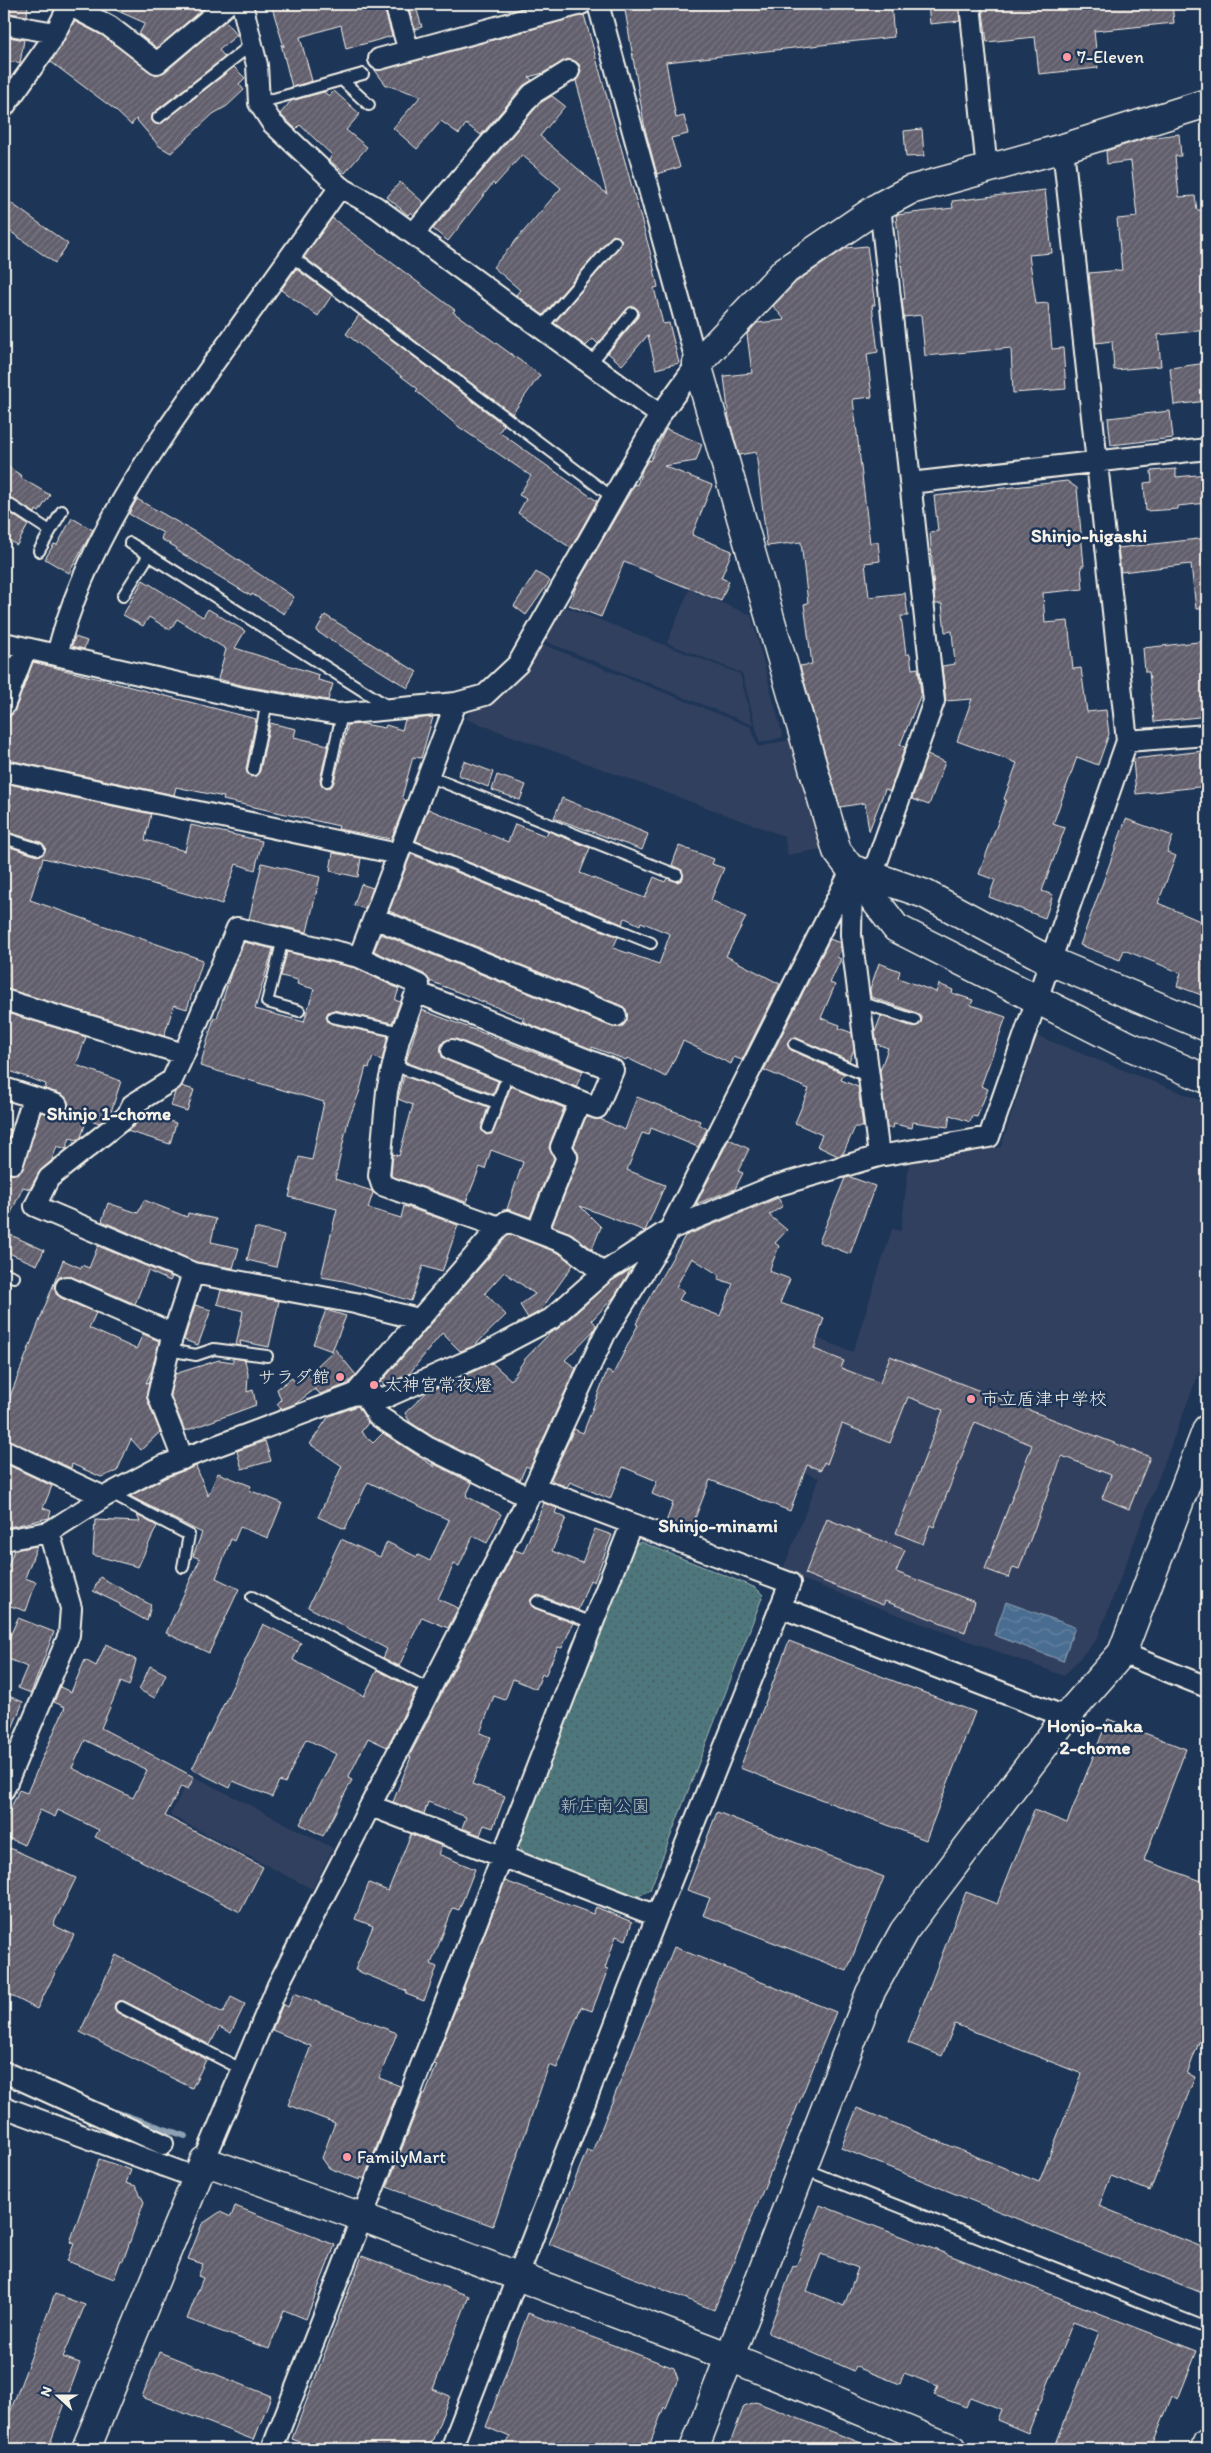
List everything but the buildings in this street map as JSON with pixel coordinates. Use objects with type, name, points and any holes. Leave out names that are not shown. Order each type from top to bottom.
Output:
[{"type":"street","points":[[4,107],[55,33],[70,5],[110,26],[157,63],[227,4]]},
{"type":"street","points":[[242,4],[257,65],[259,103],[272,123],[340,187],[376,207],[660,415]]},
{"type":"street","points":[[395,4],[410,51]]},
{"type":"street","points":[[379,59],[581,4]]},
{"type":"street","points":[[598,4],[697,364],[837,851],[862,873],[896,928],[1129,1046],[1207,1079]]},
{"type":"street","points":[[970,4],[987,170]]},
{"type":"street","points":[[4,24],[55,33]]},
{"type":"street","points":[[413,234],[532,94],[569,71]]},
{"type":"street","points":[[4,643],[267,702],[342,714],[456,703],[485,696],[518,664],[660,415],[697,364],[786,270],[880,206],[910,190],[1062,148],[1207,102]]},
{"type":"street","points":[[4,1540],[49,1532],[107,1495],[160,1467],[360,1395],[384,1398],[484,1354],[551,1319],[603,1274],[670,1228],[772,1187],[879,1156],[989,1137],[1035,1000],[1127,741],[1062,148]]},
{"type":"street","points":[[57,655],[70,605],[105,531],[170,425],[340,187]]},
{"type":"street","points":[[86,2449],[278,1985],[531,1492],[605,1334],[670,1228],[862,873],[934,701],[880,206]]},
{"type":"street","points":[[910,482],[1097,463],[1207,449]]},
{"type":"street","points":[[4,706],[26,648]]},
{"type":"street","points":[[359,957],[456,703]]},
{"type":"street","points":[[1127,741],[1207,735]]},
{"type":"street","points":[[4,771],[401,849]]},
{"type":"street","points":[[862,873],[925,894],[1050,962],[1207,1027]]},
{"type":"street","points":[[862,873],[852,935],[879,1156]]},
{"type":"street","points":[[374,918],[616,1016]]},
{"type":"street","points":[[418,1319],[355,1303],[193,1273],[36,1206],[49,1178],[127,1116],[132,1105],[172,1080],[237,928],[359,957],[419,984],[401,1032],[387,1091],[379,1176],[382,1185],[499,1227]]},
{"type":"street","points":[[416,992],[613,1070],[597,1108],[452,1050]]},
{"type":"street","points":[[4,1000],[184,1054]]},
{"type":"street","points":[[4,1088],[57,1105]]},
{"type":"street","points":[[12,1163],[33,1098]]},
{"type":"street","points":[[537,1232],[567,1156],[561,1147],[580,1101]]},
{"type":"street","points":[[360,1395],[418,1319],[499,1227],[507,1221],[565,1243],[603,1274]]},
{"type":"street","points":[[182,1459],[158,1395],[171,1342],[193,1273]]},
{"type":"street","points":[[66,1287],[171,1342]]},
{"type":"street","points":[[360,1395],[378,1416],[427,1447],[531,1492],[631,1525],[790,1583],[657,1916],[451,2449]]},
{"type":"street","points":[[694,2449],[870,1993],[904,1931],[1066,1717],[1122,1653],[1207,1429]]},
{"type":"street","points":[[4,1450],[107,1495]]},
{"type":"street","points":[[272,2449],[631,1525]]},
{"type":"street","points":[[4,1789],[11,1752],[69,1635],[71,1608],[49,1532]]},
{"type":"street","points":[[780,1607],[1066,1717]]},
{"type":"street","points":[[1122,1653],[1207,1687]]},
{"type":"street","points":[[370,1806],[657,1916]]},
{"type":"street","points":[[4,2072],[163,2144]]},
{"type":"street","points":[[4,2107],[201,2170],[362,2217],[730,2357],[948,2448]]},
{"type":"street","points":[[1205,2449],[1207,2442]]},
{"type":"lane","points":[[158,118],[252,44]]},
{"type":"lane","points":[[259,103],[363,74]]},
{"type":"lane","points":[[342,80],[370,105]]},
{"type":"lane","points":[[541,328],[615,242]]},
{"type":"lane","points":[[291,256],[612,497]]},
{"type":"lane","points":[[590,364],[632,313]]},
{"type":"lane","points":[[4,501],[50,531]]},
{"type":"lane","points":[[39,551],[62,511]]},
{"type":"lane","points":[[130,544],[393,710]]},
{"type":"lane","points":[[124,596],[149,556]]},
{"type":"lane","points":[[253,770],[267,702]]},
{"type":"lane","points":[[328,781],[342,714]]},
{"type":"lane","points":[[428,776],[677,875]]},
{"type":"lane","points":[[4,838],[39,849]]},
{"type":"lane","points":[[401,849],[651,943]]},
{"type":"lane","points":[[283,939],[267,1002],[299,1011]]},
{"type":"lane","points":[[860,1002],[915,1020]]},
{"type":"lane","points":[[332,1016],[401,1032]]},
{"type":"lane","points":[[794,1044],[869,1077]]},
{"type":"lane","points":[[393,1065],[497,1103]]},
{"type":"lane","points":[[488,1128],[504,1085]]},
{"type":"lane","points":[[171,1342],[196,1355],[214,1349],[267,1356]]},
{"type":"lane","points":[[107,1495],[189,1535],[184,1568]]},
{"type":"lane","points":[[252,1597],[430,1690]]},
{"type":"lane","points":[[538,1602],[593,1623]]},
{"type":"lane","points":[[121,2008],[242,2070]]},
{"type":"lane","points":[[803,2168],[1207,2328]]},
{"type":"shaded area","points":[[689,590],[751,615],[783,737],[760,743],[742,673],[667,643]]},
{"type":"shaded area","points":[[558,604],[740,674],[753,725],[540,639]]},
{"type":"shaded area","points":[[539,643],[751,727],[758,747],[789,740],[821,849],[788,855],[784,836],[466,719],[471,710],[507,688]]},
{"type":"shaded area","name":"市立盾津中学校","points":[[1037,1036],[1207,1103],[1207,1351],[1097,1639],[1064,1676],[782,1572],[819,1478],[735,1446],[782,1325],[853,1352],[892,1229],[901,1231],[909,1162],[1001,1147]]},
{"type":"shaded area","points":[[191,1775],[333,1848],[312,1889],[170,1815]]},
{"type":"green space","name":"新庄南公園","points":[[641,1542],[756,1588],[763,1595],[650,1890],[637,1897],[523,1853],[515,1839],[628,1548]]},
{"type":"water","points":[[1006,1602],[1075,1627],[1063,1661],[994,1635]]},
{"type":"waterway","points":[[116,2112],[185,2136]]},
{"type":"place","name":"7-Eleven","points":[[1067,57]]},
{"type":"place","name":"サラダ館","points":[[340,1377]]},
{"type":"place","name":"太神宮常夜燈","points":[[374,1385]]},
{"type":"place","name":"市立盾津中学校","points":[[971,1399]]},
{"type":"place","name":"FamilyMart","points":[[347,2157]]},
{"type":"district","name":"Shinjo-higashi","points":[[1089,535]]},
{"type":"district","name":"Shinjo 1-chome","points":[[109,1113]]},
{"type":"district","name":"Shinjo-minami","points":[[718,1525]]},
{"type":"district","name":"Honjo-naka 2-chome","points":[[1095,1736]]}]
